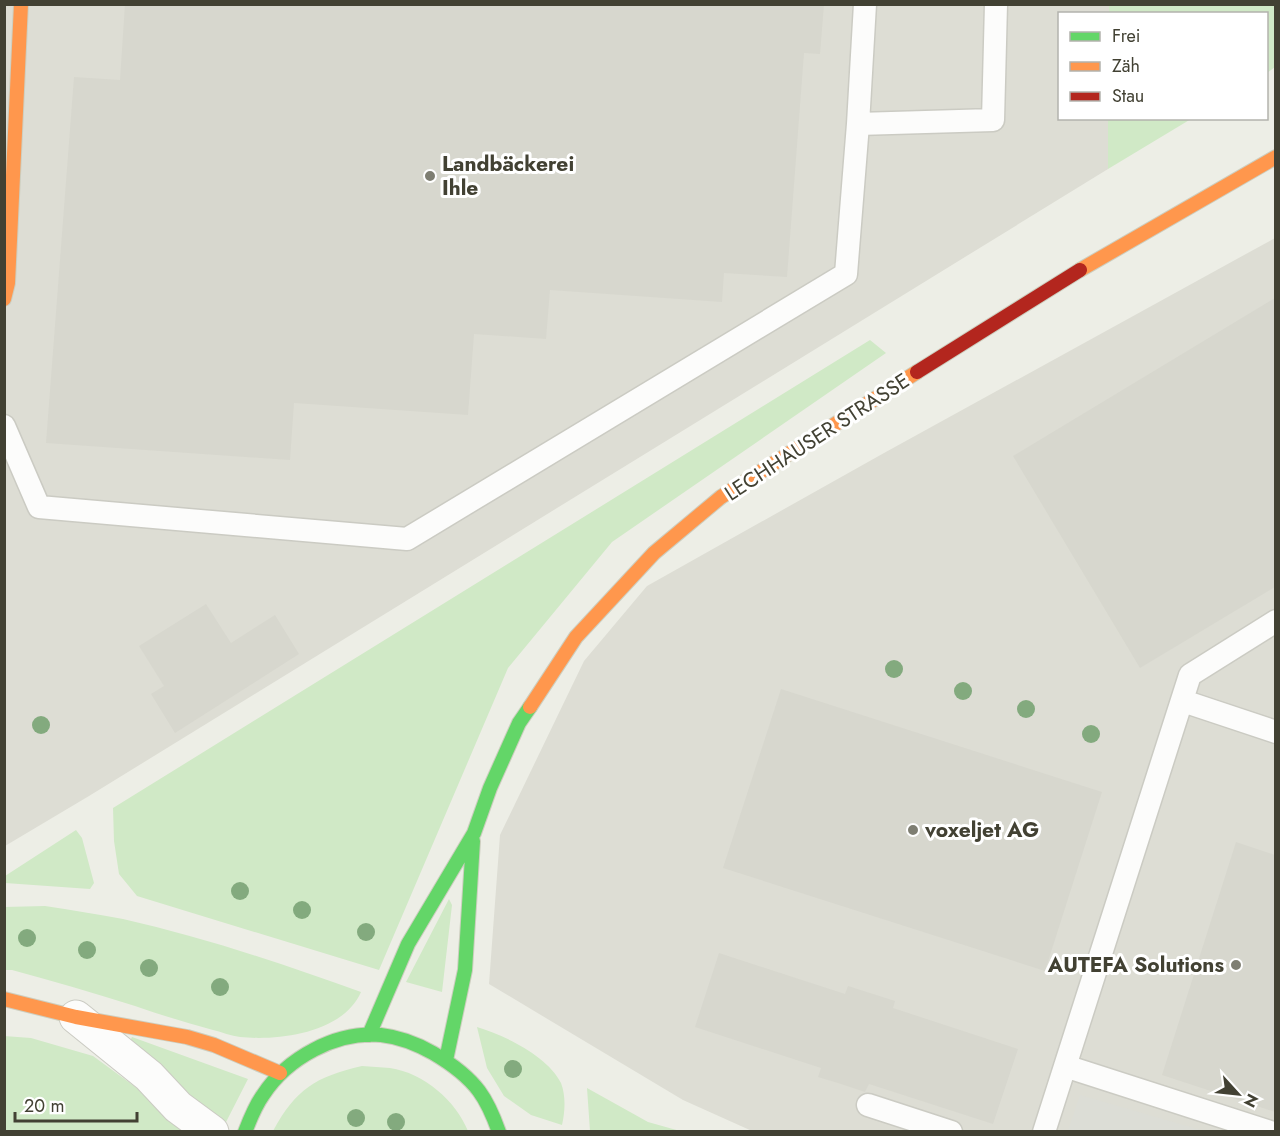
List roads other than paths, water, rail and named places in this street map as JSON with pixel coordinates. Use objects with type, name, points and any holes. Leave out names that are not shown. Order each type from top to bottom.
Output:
[{"type":"main road","points":[[4,299],[8,283],[21,4]]},
{"type":"main road","name":"LECHHAUSER STRASSE","points":[[369,1035],[408,944],[474,833],[490,788],[519,723],[576,637],[654,553],[721,497],[1059,282],[1275,157]]},
{"type":"main road","name":"LECHHAUSER STRASSE","points":[[446,1060],[465,970],[474,833]]},
{"type":"main road","points":[[4,999],[76,1017],[187,1037],[280,1073]]},
{"type":"main road","points":[[245,1131],[260,1099],[280,1073],[295,1060],[329,1043],[369,1035],[403,1039],[446,1060],[476,1087],[499,1131]]},
{"type":"street","points":[[76,1017],[149,1076],[178,1107],[212,1131]]},
{"type":"lane","points":[[4,426],[39,507],[407,539],[846,274],[865,4]]},
{"type":"lane","points":[[858,124],[993,120],[996,4]]},
{"type":"lane","points":[[1044,1131],[1190,675],[1275,621]]},
{"type":"lane","points":[[1183,701],[1275,732]]},
{"type":"lane","points":[[1065,1066],[1270,1131]]},
{"type":"lane","points":[[868,1105],[951,1131]]},
{"type":"place","name":"Landbäckerei Ihle","points":[[430,176]]},
{"type":"place","name":"voxeljet AG","points":[[913,830]]},
{"type":"place","name":"AUTEFA Solutions","points":[[1236,965]]}]
